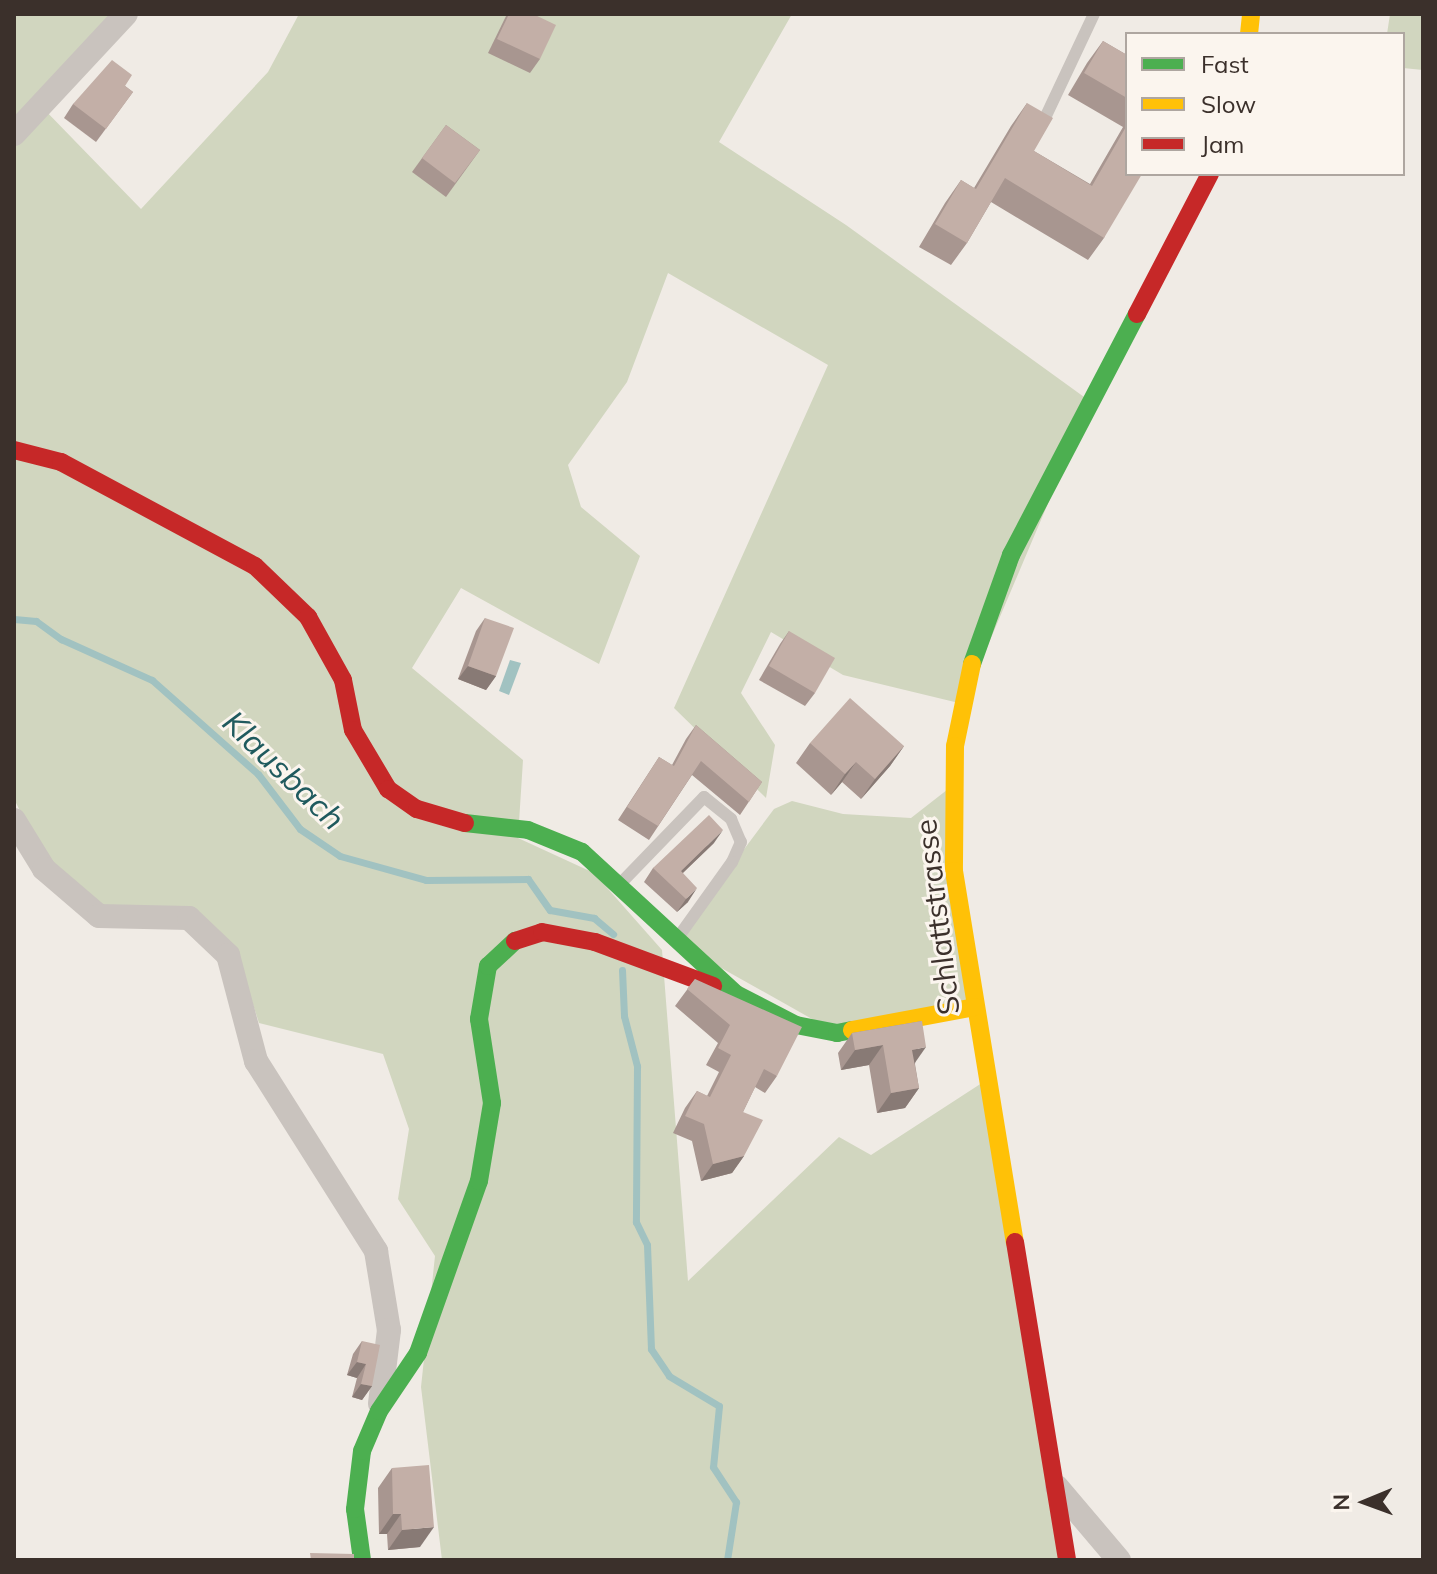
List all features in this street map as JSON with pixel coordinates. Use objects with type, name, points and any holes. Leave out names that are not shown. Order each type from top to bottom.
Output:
[{"type":"street","points":[[14,134],[126,14]]},
{"type":"street","name":"Schlattstrasse","points":[[1067,1560],[975,1007],[951,828],[955,746],[974,655],[1011,555],[1209,176]]},
{"type":"street","points":[[14,450],[61,462],[255,566],[308,617],[343,680],[353,730],[388,789],[417,809],[467,823],[528,830],[582,852],[675,942],[736,994]]},
{"type":"street","points":[[14,820],[44,869],[99,916],[189,918],[228,955],[256,1061],[376,1251],[389,1330],[379,1411]]},
{"type":"street","points":[[362,1560],[355,1509],[362,1451],[379,1411],[418,1353],[479,1181],[492,1103],[479,1019],[488,966],[511,943],[542,932],[595,942],[736,994],[796,1025],[837,1033],[975,1007]]},
{"type":"street","points":[[1057,1487],[1119,1560]]},
{"type":"lane","points":[[1045,118],[1094,14]]},
{"type":"lane","points":[[617,886],[704,797],[731,819],[741,842],[732,862],[675,942]]},
{"type":"green space","points":[[14,14],[126,14],[40,105],[141,209],[268,72],[299,14],[792,14],[719,142],[846,225],[1091,402],[963,704],[843,675],[771,632],[741,693],[775,745],[766,798],[674,708],[828,365],[668,273],[627,382],[568,465],[581,507],[640,556],[599,664],[461,588],[412,668],[523,760],[518,838],[594,873],[662,950],[688,1281],[839,1137],[871,1155],[988,1079],[1067,1560],[442,1560],[421,1387],[435,1256],[398,1199],[409,1129],[383,1054],[259,1023],[237,955],[192,912],[98,907],[48,865],[14,799]]},
{"type":"green space","points":[[1390,14],[1423,14],[1423,70],[1405,68],[1405,32],[1387,32]]},
{"type":"green space","points":[[952,786],[975,1007],[837,1033],[675,942],[774,809],[792,801],[843,814],[911,818]]},
{"type":"water","points":[[510,660],[521,663],[509,695],[499,691]]},
{"type":"building","points":[[509,14],[533,14],[556,25],[540,59],[497,39]]},
{"type":"building","points":[[1103,41],[1125,54],[1125,97],[1084,73]]},
{"type":"building","points":[[112,60],[132,75],[125,86],[133,92],[106,129],[73,104]]},
{"type":"building","points":[[1027,103],[1053,118],[1034,151],[1092,186],[1125,128],[1125,176],[1141,176],[1104,238],[1005,178],[967,243],[935,224],[961,180],[976,189]]},
{"type":"building","points":[[446,125],[480,150],[455,183],[422,158]]},
{"type":"building","points":[[485,618],[514,628],[496,676],[468,666]]},
{"type":"building","points":[[789,631],[835,658],[815,693],[769,666]]},
{"type":"building","points":[[850,698],[904,746],[875,779],[856,762],[845,774],[810,743]]},
{"type":"building","points":[[696,725],[762,782],[749,802],[701,761],[658,826],[627,807],[659,757],[674,766]]},
{"type":"building","points":[[709,815],[723,830],[681,871],[697,888],[686,899],[653,868]]},
{"type":"building","points":[[695,979],[802,1027],[777,1076],[764,1069],[743,1112],[763,1120],[744,1156],[713,1164],[704,1124],[685,1116],[697,1091],[710,1097],[731,1055],[718,1048],[730,1025],[687,989]]},
{"type":"building","points":[[922,1021],[926,1047],[912,1050],[919,1088],[891,1093],[883,1045],[855,1050],[852,1033]]},
{"type":"building","points":[[362,1341],[380,1345],[372,1386],[361,1384],[366,1364],[357,1362]]},
{"type":"building","points":[[429,1465],[434,1527],[402,1530],[401,1514],[393,1514],[392,1468]]},
{"type":"building","points":[[310,1553],[354,1554],[354,1560],[311,1560]]},
{"type":"waterway","name":"Klausbach","points":[[14,619],[36,621],[61,639],[152,680],[258,774],[300,829],[340,856],[426,880],[528,879],[550,910],[594,918],[613,934]]},
{"type":"waterway","name":"Klausbach","points":[[622,970],[624,1016],[637,1066],[636,1222],[647,1245],[651,1349],[669,1376],[719,1406],[713,1467],[736,1502],[727,1560]]},
{"type":"traffic: fast","points":[[972,664],[1011,555],[1137,314]]},
{"type":"traffic: fast","points":[[465,823],[528,830],[582,852],[736,994],[796,1025],[837,1033],[852,1030]]},
{"type":"traffic: fast","points":[[362,1560],[355,1509],[362,1451],[379,1411],[418,1353],[479,1181],[492,1103],[479,1019],[488,966],[515,941]]},
{"type":"traffic: slow","points":[[1249,32],[1251,14]]},
{"type":"traffic: slow","points":[[972,664],[955,746],[954,871],[1015,1242]]},
{"type":"traffic: slow","points":[[852,1030],[975,1007]]},
{"type":"traffic: jam","points":[[1137,314],[1209,176]]},
{"type":"traffic: jam","points":[[14,450],[61,462],[255,566],[308,617],[343,680],[353,730],[388,789],[417,809],[465,823]]},
{"type":"traffic: jam","points":[[515,941],[542,932],[595,942],[713,986]]},
{"type":"traffic: jam","points":[[1015,1242],[1067,1560]]}]
